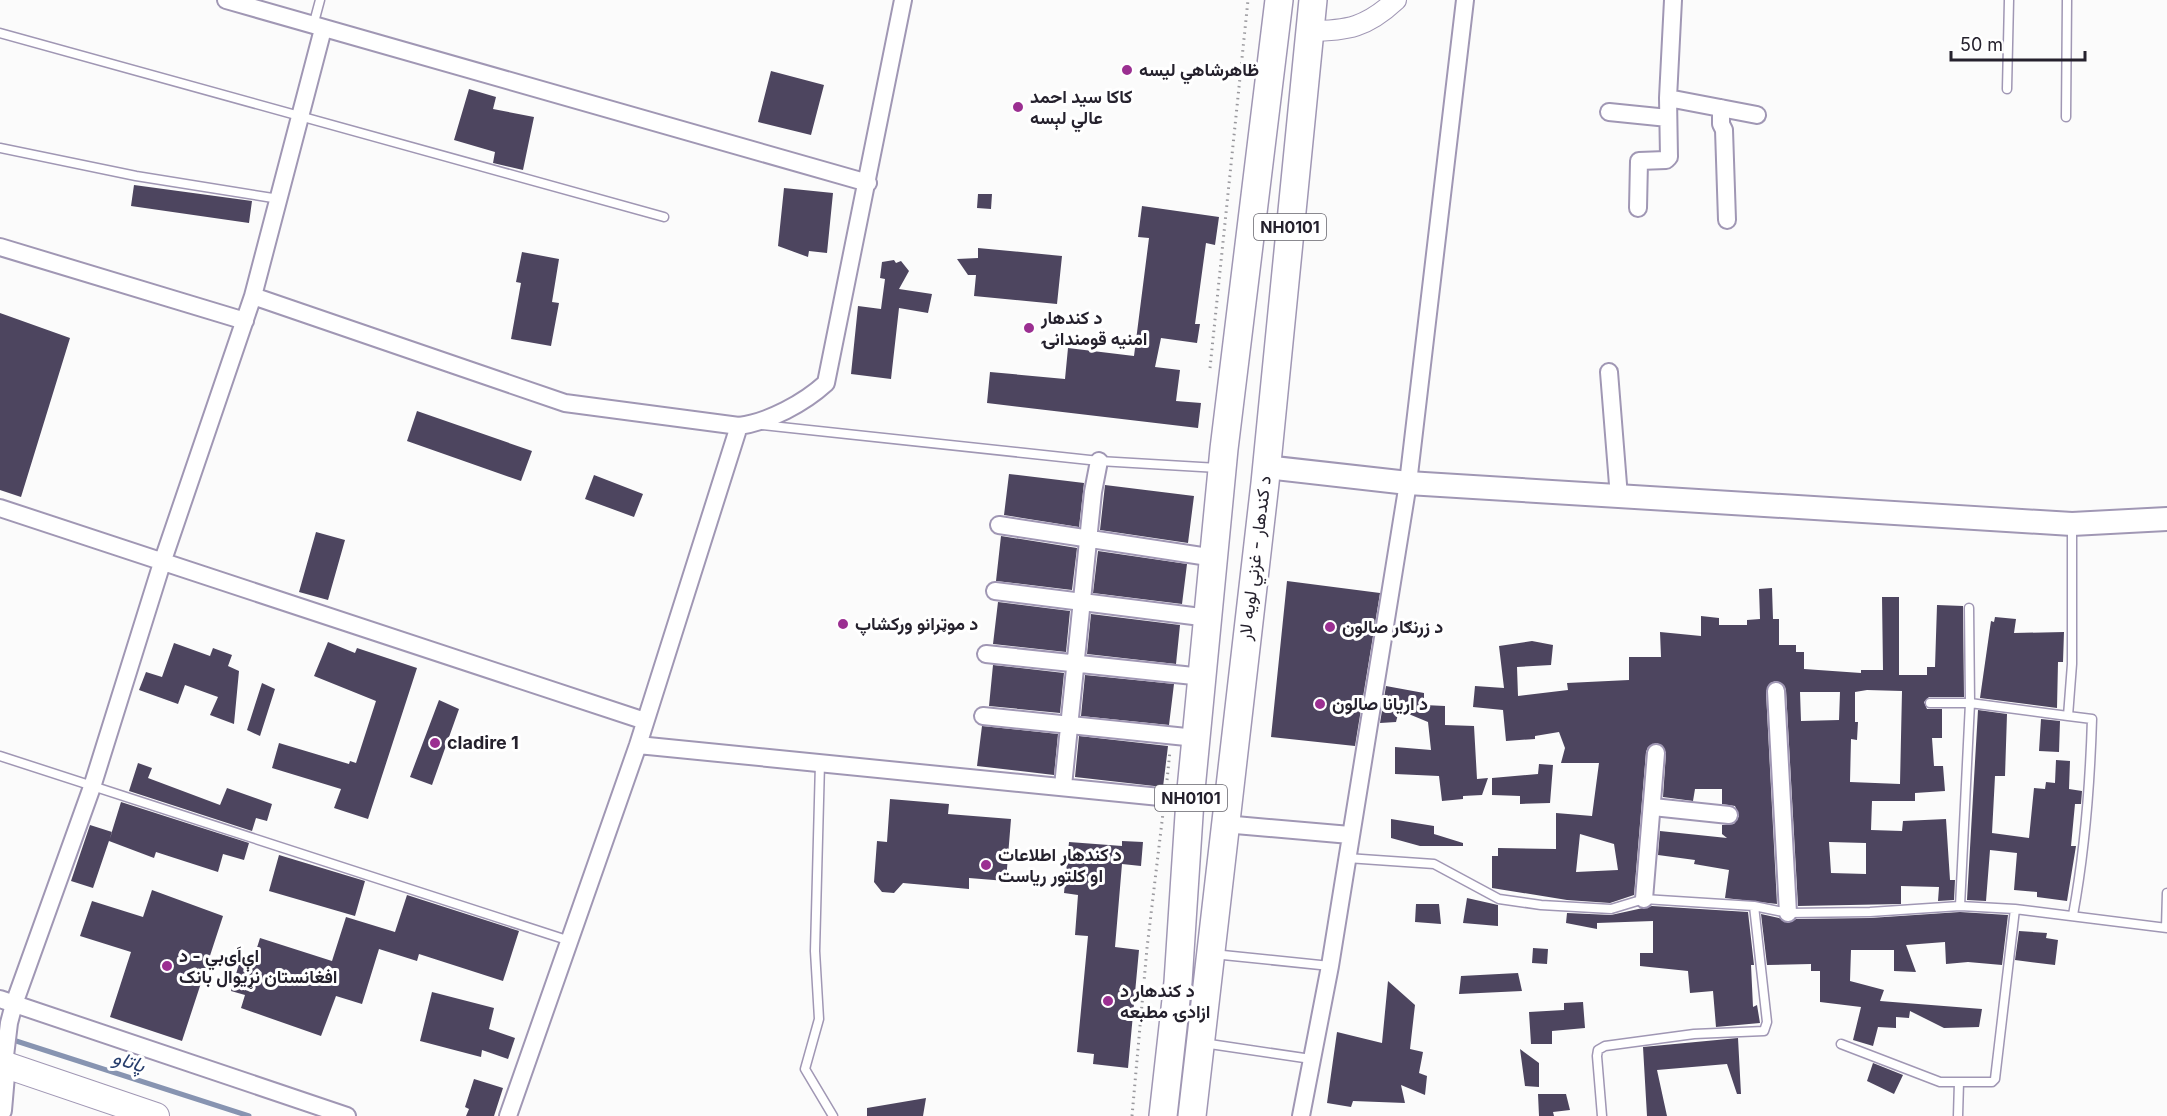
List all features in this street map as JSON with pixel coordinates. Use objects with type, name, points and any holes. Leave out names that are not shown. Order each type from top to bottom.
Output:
[{"type":"highway","name":"NH0101","points":[[1163,1116],[1178,982],[1190,800],[1223,468],[1279,0]]},
{"type":"highway","name":"د کندهار - غزني لويه لار","points":[[1192,1116],[1266,467],[1313,0]]},
{"type":"main road","points":[[1266,467],[1408,483],[2072,524],[2167,519]]},
{"type":"main road","points":[[0,1110],[4,1057],[156,1116]]},
{"type":"street","points":[[226,0],[868,183]]},
{"type":"street","points":[[253,296],[565,403],[746,425],[810,397],[826,383],[903,0]]},
{"type":"street","points":[[1309,31],[1333,31],[1357,27],[1378,16],[1396,0]]},
{"type":"street","points":[[1301,1116],[1330,966],[1408,483],[1465,0]]},
{"type":"street","points":[[1638,208],[1639,161],[1666,160],[1669,157],[1668,98],[1673,0]]},
{"type":"street","points":[[4,1057],[9,1023],[7,1002],[92,787],[162,563],[253,296],[300,115],[318,27]]},
{"type":"street","points":[[1668,98],[1757,115]]},
{"type":"street","points":[[1721,108],[1721,124],[1724,130],[1727,220]]},
{"type":"street","points":[[1609,112],[1668,118]]},
{"type":"street","points":[[0,247],[245,321]]},
{"type":"street","points":[[1609,372],[1619,496]]},
{"type":"street","points":[[508,1116],[638,745],[746,425]]},
{"type":"street","points":[[1063,786],[1088,539],[1099,461]]},
{"type":"street","points":[[0,508],[645,720]]},
{"type":"street","points":[[999,525],[1215,558]]},
{"type":"street","points":[[995,591],[1209,618]]},
{"type":"street","points":[[986,654],[1203,677]]},
{"type":"street","points":[[1776,691],[1788,913]]},
{"type":"street","points":[[983,716],[1196,738]]},
{"type":"street","points":[[638,745],[1190,800]]},
{"type":"street","points":[[1644,899],[1656,753]]},
{"type":"street","points":[[1653,807],[1729,815]]},
{"type":"street","points":[[1224,824],[1350,835]]},
{"type":"street","points":[[7,1002],[347,1116]]},
{"type":"lane","points":[[318,27],[320,0]]},
{"type":"lane","points":[[2007,89],[2009,0]]},
{"type":"lane","points":[[2066,117],[2067,0]]},
{"type":"lane","points":[[0,33],[664,217]]},
{"type":"lane","points":[[0,148],[136,176],[279,199]]},
{"type":"lane","points":[[746,425],[1099,461],[1223,468]]},
{"type":"lane","points":[[2068,716],[2072,664],[2072,524]]},
{"type":"lane","points":[[1960,906],[1970,703],[1969,608]]},
{"type":"lane","points":[[1930,703],[1970,703],[2092,719],[2090,798],[2083,862],[2073,915]]},
{"type":"lane","points":[[0,756],[570,941]]},
{"type":"lane","points":[[820,763],[815,951],[819,1019],[805,1069],[832,1116]]},
{"type":"lane","points":[[1346,858],[1434,864],[1499,898],[1541,905],[1611,909],[1644,899],[1754,906],[1788,913],[1870,912],[1960,906],[2073,915],[2167,928],[2167,893]]},
{"type":"lane","points":[[1602,1116],[1597,1056],[1598,1050],[1605,1046],[1694,1034],[1764,1030],[1767,1022],[1754,906]]},
{"type":"lane","points":[[1841,1044],[1894,1062],[1932,1079],[1986,1084],[1995,1079],[2015,909]]},
{"type":"lane","points":[[1209,954],[1330,966]]},
{"type":"lane","points":[[1200,1043],[1311,1059]]},
{"type":"lane","points":[[1958,1116],[1959,1082]]},
{"type":"building","points":[[771,71],[824,85],[811,135],[758,122]]},
{"type":"building","points":[[469,89],[496,97],[493,109],[534,117],[523,170],[493,163],[495,152],[454,140]]},
{"type":"building","points":[[134,185],[252,201],[249,223],[131,206]]},
{"type":"building","points":[[784,188],[833,193],[827,253],[809,251],[808,257],[778,246]]},
{"type":"building","points":[[978,194],[992,194],[991,209],[977,208]]},
{"type":"building","points":[[1142,206],[1219,217],[1215,245],[1206,243],[1195,324],[1200,324],[1197,343],[1161,338],[1155,367],[1180,370],[1176,401],[1201,403],[1198,428],[987,403],[990,372],[1065,379],[1068,348],[1134,356],[1149,238],[1138,237]]},
{"type":"building","points":[[978,248],[1062,256],[1057,304],[974,296],[976,275],[968,275],[957,259],[978,258]]},
{"type":"building","points":[[522,252],[559,259],[552,302],[559,303],[551,346],[511,339],[521,283],[516,282]]},
{"type":"building","points":[[894,260],[896,263],[901,261],[909,271],[899,289],[932,294],[928,313],[899,308],[891,379],[851,374],[858,306],[881,309],[885,279],[880,278],[882,262]]},
{"type":"building","points":[[0,313],[70,338],[21,497],[0,490]]},
{"type":"building","points":[[417,411],[532,451],[521,481],[407,441]]},
{"type":"building","points":[[1009,474],[1084,483],[1079,527],[1004,515]]},
{"type":"building","points":[[594,475],[643,494],[634,517],[585,499]]},
{"type":"building","points":[[1105,485],[1194,496],[1188,543],[1100,530]]},
{"type":"building","points":[[316,532],[345,540],[328,600],[299,592]]},
{"type":"building","points":[[1001,536],[1077,548],[1072,590],[996,581]]},
{"type":"building","points":[[1098,551],[1187,564],[1182,604],[1093,593]]},
{"type":"building","points":[[1287,581],[1380,593],[1355,746],[1271,737]]},
{"type":"building","points":[[1772,588],[1773,619],[1779,619],[1779,645],[1796,645],[1796,652],[1804,652],[1804,669],[1861,673],[1861,670],[1883,670],[1882,597],[1899,597],[1899,675],[1927,675],[1927,667],[1935,667],[1937,605],[1963,606],[1964,697],[1929,697],[1924,702],[1927,709],[1942,709],[1942,738],[1932,738],[1934,766],[1943,766],[1945,791],[1915,793],[1915,801],[1872,801],[1871,830],[1902,831],[1903,821],[1946,819],[1950,880],[1955,880],[1954,900],[1938,901],[1939,887],[1901,886],[1901,904],[1798,906],[1786,690],[1784,685],[1776,681],[1770,683],[1766,692],[1777,904],[1725,898],[1729,870],[1694,864],[1695,860],[1658,855],[1660,831],[1727,838],[1722,834],[1722,825],[1734,824],[1739,816],[1735,806],[1722,804],[1722,789],[1695,789],[1693,801],[1663,797],[1666,753],[1662,745],[1656,743],[1648,747],[1646,752],[1634,895],[1610,903],[1567,900],[1492,888],[1492,856],[1498,856],[1498,848],[1556,849],[1556,813],[1592,816],[1599,763],[1561,763],[1565,748],[1559,732],[1535,736],[1535,739],[1506,741],[1503,710],[1473,707],[1475,686],[1504,688],[1499,646],[1532,641],[1553,645],[1551,665],[1517,667],[1518,696],[1568,690],[1567,683],[1629,680],[1629,657],[1661,657],[1660,632],[1701,636],[1701,616],[1719,618],[1719,625],[1747,625],[1747,620],[1760,619],[1759,589]],"holes":[[[1902,691],[1900,784],[1850,782],[1851,739],[1857,740],[1855,692]],[[1800,692],[1840,692],[1839,720],[1801,721]],[[1580,834],[1614,844],[1618,870],[1576,872]],[[1829,842],[1866,843],[1866,874],[1831,873]]]},
{"type":"building","points":[[998,602],[1070,611],[1066,652],[993,644]]},
{"type":"building","points":[[1091,614],[1180,625],[1176,664],[1087,654]]},
{"type":"building","points":[[1995,617],[2016,619],[2014,633],[2064,632],[2063,662],[2058,662],[2057,708],[1980,698],[1991,621],[1994,622]]},
{"type":"building","points":[[328,642],[355,653],[357,648],[417,668],[368,819],[334,808],[341,789],[272,768],[279,743],[349,764],[350,761],[356,763],[376,701],[314,676]]},
{"type":"building","points":[[174,643],[210,656],[213,648],[232,655],[228,666],[239,671],[234,724],[210,715],[218,697],[185,685],[178,704],[139,690],[146,672],[162,677]]},
{"type":"building","points":[[993,665],[1064,673],[1060,713],[989,706]]},
{"type":"building","points":[[1085,675],[1174,684],[1169,725],[1081,716]]},
{"type":"building","points":[[262,683],[275,689],[260,736],[247,730]]},
{"type":"building","points":[[1386,686],[1424,693],[1424,705],[1445,706],[1445,725],[1474,726],[1477,779],[1488,778],[1482,795],[1463,796],[1463,799],[1442,801],[1439,776],[1395,774],[1395,747],[1431,750],[1428,722],[1399,710],[1396,722],[1380,723]]},
{"type":"building","name":"cladire 1","points":[[439,700],[459,709],[432,785],[410,777]]},
{"type":"building","points":[[1978,710],[2007,714],[2005,776],[1995,776],[1992,833],[2029,838],[2034,788],[2045,789],[2046,782],[2055,783],[2056,760],[2070,761],[2069,789],[2082,791],[2081,804],[2075,804],[2071,846],[2076,846],[2067,901],[2037,897],[2037,892],[2014,890],[2017,853],[1990,850],[1986,901],[1967,900]]},
{"type":"building","points":[[2041,719],[2060,721],[2059,752],[2039,751]]},
{"type":"building","points":[[982,726],[1058,734],[1054,775],[977,766]]},
{"type":"building","points":[[1079,736],[1168,746],[1163,787],[1075,777]]},
{"type":"building","points":[[138,763],[152,768],[148,778],[220,805],[227,788],[272,804],[267,821],[256,818],[252,831],[129,791]]},
{"type":"building","points":[[1539,764],[1553,765],[1550,803],[1520,804],[1520,796],[1492,795],[1492,778],[1538,774]]},
{"type":"building","points":[[890,799],[949,804],[948,814],[1011,819],[1006,881],[969,878],[969,889],[903,883],[894,893],[882,892],[874,882],[877,841],[887,842]]},
{"type":"building","points":[[121,802],[249,843],[244,860],[223,854],[218,872],[156,852],[154,858],[109,841]]},
{"type":"building","points":[[1391,819],[1434,826],[1434,834],[1463,843],[1463,846],[1420,846],[1391,838]]},
{"type":"building","points":[[90,825],[112,832],[93,888],[71,881]]},
{"type":"building","points":[[1122,841],[1143,842],[1141,866],[1122,864],[1115,947],[1139,950],[1128,1068],[1093,1064],[1094,1054],[1077,1052],[1088,936],[1075,935],[1078,895],[1064,893],[1069,842],[1122,846]]},
{"type":"building","points":[[279,855],[365,881],[355,916],[269,891]]},
{"type":"building","name":"اې‌اَی‌بي - د افغانستان نړیوال بانک","points":[[152,890],[223,916],[182,1041],[110,1017],[131,952],[80,936],[92,901],[143,917]]},
{"type":"building","points":[[407,895],[519,931],[503,981],[419,954],[417,961],[379,949],[362,1004],[336,996],[321,1036],[241,1008],[245,995],[231,991],[239,964],[251,967],[260,938],[332,961],[346,917],[395,932]]},
{"type":"building","points":[[1467,898],[1498,905],[1498,926],[1463,923]]},
{"type":"building","points":[[1416,904],[1439,904],[1441,924],[1415,922]]},
{"type":"building","points":[[1652,906],[1748,912],[1754,965],[1751,965],[1753,1007],[1757,1005],[1760,1023],[1716,1027],[1713,991],[1690,993],[1688,971],[1640,966],[1640,953],[1653,953],[1653,921],[1597,923],[1597,929],[1566,923],[1567,913],[1611,915]]},
{"type":"building","points":[[1960,912],[2008,915],[2002,965],[1968,962],[1946,964],[1945,942],[1906,945],[1916,972],[1894,971],[1894,950],[1851,950],[1850,981],[1884,990],[1880,1001],[1982,1009],[1979,1027],[1944,1028],[1910,1011],[1909,1018],[1896,1017],[1896,1028],[1878,1027],[1873,1046],[1853,1040],[1861,1007],[1820,1002],[1820,971],[1811,971],[1811,964],[1767,965],[1761,914],[1779,918],[1788,923],[1796,919],[1870,918]]},
{"type":"building","points":[[2019,931],[2047,933],[2046,938],[2058,940],[2055,965],[2015,960]]},
{"type":"building","points":[[1533,948],[1548,949],[1547,964],[1532,963]]},
{"type":"building","points":[[1518,973],[1522,991],[1459,994],[1461,976]]},
{"type":"building","points":[[1388,981],[1415,1005],[1410,1049],[1423,1052],[1419,1073],[1427,1076],[1425,1095],[1401,1085],[1405,1103],[1353,1101],[1351,1107],[1327,1103],[1337,1032],[1382,1043]]},
{"type":"building","points":[[432,992],[494,1008],[489,1029],[515,1038],[508,1059],[482,1050],[481,1057],[420,1041]]},
{"type":"building","points":[[1583,1002],[1585,1028],[1552,1031],[1552,1044],[1531,1044],[1529,1012],[1564,1010],[1564,1003]]},
{"type":"building","points":[[1738,1038],[1741,1094],[1737,1094],[1727,1064],[1657,1070],[1667,1116],[1647,1116],[1643,1047]]},
{"type":"building","points":[[1520,1049],[1539,1063],[1539,1087],[1525,1086]]},
{"type":"building","points":[[1873,1063],[1903,1075],[1894,1094],[1867,1081]]},
{"type":"building","points":[[474,1079],[503,1088],[494,1116],[466,1116],[469,1109],[465,1107]]},
{"type":"building","points":[[1538,1094],[1566,1094],[1570,1110],[1553,1112],[1554,1116],[1539,1116]]},
{"type":"building","points":[[926,1098],[923,1116],[867,1116],[867,1108]]},
{"type":"waterway","name":"پاتاو","points":[[10,1039],[249,1116]]},
{"type":"place","name":"ظاهرشاهي لیسه","points":[[1127,70]]},
{"type":"place","name":"کاکا سید احمد عالي لېسه","points":[[1018,107]]},
{"type":"place","name":"د کندهار امنيه قومندانۍ","points":[[1029,328]]},
{"type":"place","name":"د موټرانو ورکشاپ","points":[[843,624]]},
{"type":"place","name":"د زرنګار صالون","points":[[1330,627]]},
{"type":"place","name":"د اریانا صالون","points":[[1320,704]]},
{"type":"place","name":"cladire 1","points":[[435,743]]},
{"type":"place","name":"د کندهار اطلاعات او کلتور رياست","points":[[986,865]]},
{"type":"place","name":"اې‌اَی‌بي - د افغانستان نړیوال بانک","points":[[167,966]]},
{"type":"place","name":"د کندهار د ازادۍ مطبعه","points":[[1108,1001]]}]
